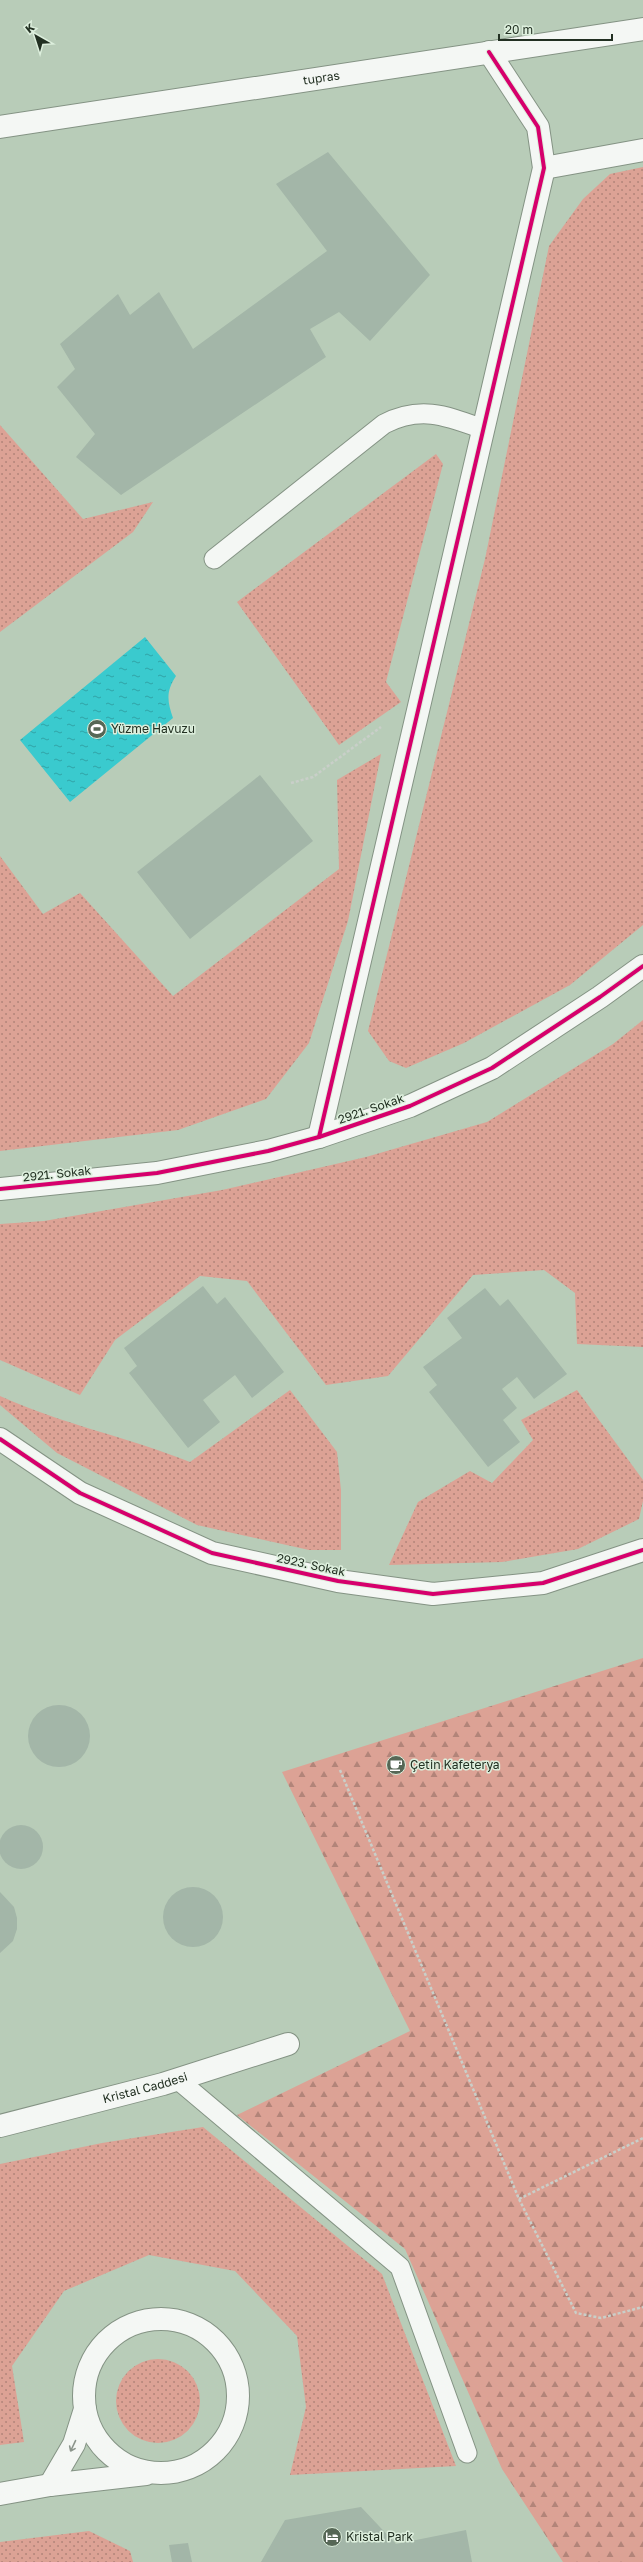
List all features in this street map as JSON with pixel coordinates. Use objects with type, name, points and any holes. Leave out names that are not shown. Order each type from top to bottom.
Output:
[{"type":"street","name":"tupras","points":[[0,127],[643,29]]},
{"type":"street","points":[[319,1138],[544,168],[538,127],[489,52]]},
{"type":"street","points":[[544,168],[643,150]]},
{"type":"street","name":"2921. Sokak","points":[[0,1190],[157,1173],[268,1151],[319,1138],[410,1106],[492,1068],[600,997],[643,966]]},
{"type":"street","name":"2923. Sokak","points":[[0,1439],[80,1493],[212,1553],[338,1582],[433,1594],[543,1583],[643,1550]]},
{"type":"street","name":"Kristal Caddesi","points":[[0,2126],[177,2079],[288,2044]]},
{"type":"street","points":[[0,2494],[50,2485],[184,2470],[207,2458],[226,2438],[237,2414],[238,2387],[231,2361],[216,2340],[196,2326],[172,2319],[148,2319],[125,2327],[106,2341],[92,2361],[84,2384],[85,2408],[92,2432],[108,2453],[131,2467],[157,2473]]},
{"type":"street","points":[[50,2485],[74,2444],[85,2408]]},
{"type":"lane","points":[[214,560],[389,421],[423,413],[442,415],[483,429]]},
{"type":"lane","points":[[177,2079],[400,2267],[467,2453]]},
{"type":"path","points":[[291,783],[314,777],[383,725]]},
{"type":"path","points":[[340,1770],[519,2199],[576,2312],[601,2318],[643,2307]]},
{"type":"path","points":[[519,2199],[643,2138]]},
{"type":"green space","points":[[643,167],[643,925],[570,985],[464,1043],[406,1068],[389,1061],[368,1031],[485,559],[549,246],[583,199],[610,174]]},
{"type":"green space","points":[[0,425],[83,519],[153,502],[133,532],[0,632]]},
{"type":"green space","points":[[436,454],[443,464],[386,682],[401,702],[339,745],[237,602]]},
{"type":"green space","points":[[381,754],[348,921],[309,1043],[266,1099],[178,1130],[0,1151],[0,856],[43,914],[80,893],[173,996],[339,869],[337,780]]},
{"type":"green space","points":[[643,1020],[643,1347],[577,1344],[575,1293],[544,1270],[473,1275],[388,1376],[326,1385],[247,1281],[200,1276],[115,1340],[80,1395],[0,1360],[0,1224],[44,1221],[222,1190],[366,1157],[487,1122],[613,1044]]},
{"type":"green space","points":[[290,1390],[337,1452],[341,1490],[341,1550],[309,1550],[197,1525],[57,1453],[0,1405],[0,1396],[47,1415],[143,1445],[190,1462]]},
{"type":"green space","points":[[577,1390],[643,1480],[643,1501],[639,1519],[578,1549],[502,1562],[389,1565],[418,1502],[470,1471],[492,1483],[533,1440],[521,1420]]},
{"type":"green space","points":[[643,1658],[643,2562],[563,2562],[502,2469],[405,2249],[237,2115],[410,2031],[282,1772]]},
{"type":"green space","points":[[203,2127],[382,2274],[456,2466],[290,2475],[306,2407],[297,2336],[235,2271],[149,2255],[64,2291],[12,2366],[24,2442],[0,2445],[0,2164],[102,2143]]},
{"type":"green space","points":[[158,2359],[174,2362],[188,2371],[197,2385],[200,2401],[197,2417],[188,2431],[174,2440],[158,2443],[142,2440],[128,2431],[119,2417],[116,2401],[119,2385],[128,2371],[142,2362]]},
{"type":"green space","points":[[89,2531],[130,2551],[133,2562],[0,2562],[0,2542]]},
{"type":"water","name":"Yüzme Havuzu","points":[[145,637],[176,676],[170,686],[168,696],[173,718],[70,802],[20,740]]},
{"type":"building","points":[[328,152],[430,275],[370,341],[339,312],[310,329],[326,357],[121,495],[76,457],[95,434],[57,387],[75,369],[60,344],[118,294],[130,315],[159,292],[193,349],[327,251],[276,184]]},
{"type":"building","points":[[260,775],[313,841],[190,939],[137,872]]},
{"type":"building","points":[[203,1286],[217,1304],[225,1297],[284,1372],[252,1398],[235,1375],[203,1400],[220,1422],[188,1448],[129,1373],[137,1366],[124,1348]]},
{"type":"building","points":[[485,1288],[500,1306],[508,1299],[567,1374],[534,1399],[517,1377],[502,1389],[517,1408],[503,1420],[520,1442],[488,1467],[429,1392],[437,1385],[423,1367],[462,1338],[447,1318]]},
{"type":"building","points":[[59,1705],[71,1707],[81,1714],[88,1724],[90,1736],[88,1748],[81,1758],[71,1765],[59,1767],[47,1765],[37,1758],[30,1748],[28,1736],[30,1724],[37,1714],[47,1707]]},
{"type":"building","points":[[17,1825],[25,1825],[37,1831],[43,1843],[43,1851],[37,1863],[25,1869],[17,1869],[5,1863],[-1,1851],[-1,1843],[5,1831]]},
{"type":"building","points":[[193,1887],[210,1892],[218,1900],[223,1917],[218,1934],[210,1942],[193,1947],[176,1942],[168,1934],[163,1917],[168,1900],[176,1892]]},
{"type":"building","points":[[0,1892],[14,1907],[17,1918],[17,1929],[13,1941],[0,1953]]},
{"type":"building","name":"Kristal Park","points":[[361,2507],[396,2544],[466,2530],[472,2562],[261,2562],[285,2520]]},
{"type":"building","points":[[188,2543],[192,2562],[172,2562],[169,2545]]},
{"type":"cycle path","points":[[319,1137],[544,168],[538,127],[489,52]]},
{"type":"cycle path","points":[[0,1189],[157,1173],[268,1151],[319,1137],[410,1106],[492,1068],[600,997],[643,966]]},
{"type":"cycle path","points":[[0,1439],[80,1493],[212,1553],[338,1581],[433,1594],[543,1583],[643,1550]]},
{"type":"place","name":"Yüzme Havuzu","points":[[97,729]]},
{"type":"place","name":"Çetin Kafeterya","points":[[396,1765]]},
{"type":"place","name":"Kristal Park","points":[[332,2537]]}]
